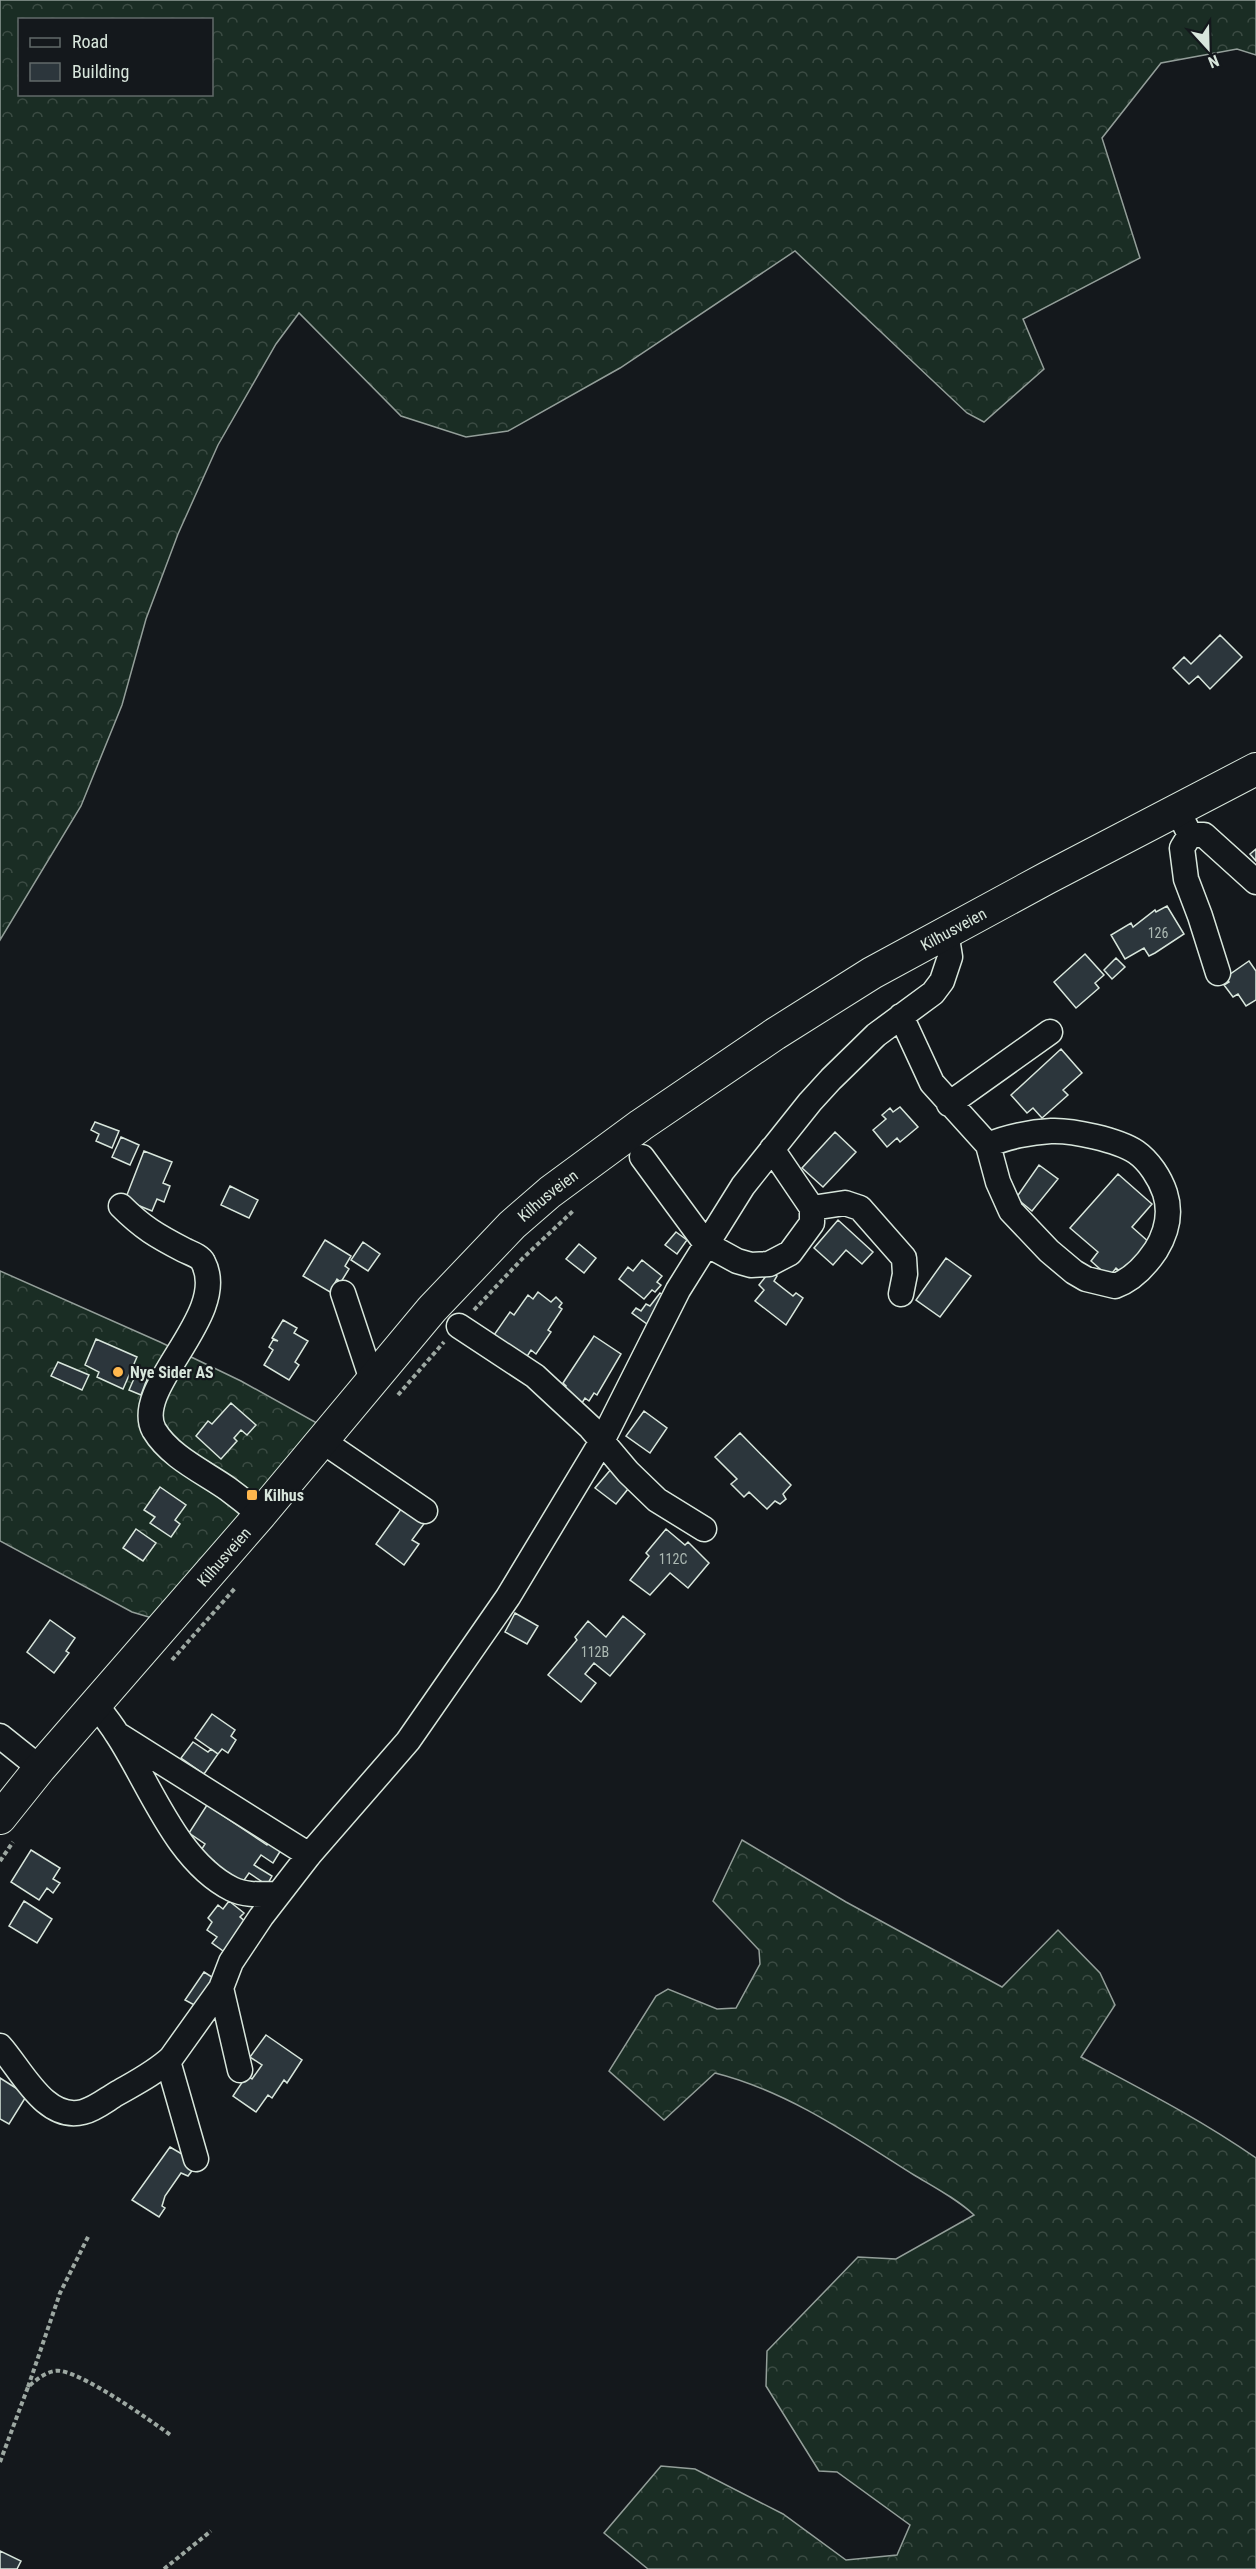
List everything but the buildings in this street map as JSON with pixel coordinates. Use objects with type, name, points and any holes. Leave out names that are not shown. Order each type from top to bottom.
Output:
[{"type":"main road","name":"Kilhusveien","points":[[10,1826],[40,1768],[260,1515],[321,1440],[385,1388],[476,1261],[550,1192],[641,1125],[775,1034],[872,973],[946,932],[1184,822],[1256,769]]},
{"type":"lane","points":[[1184,822],[1204,836],[1256,882]]},
{"type":"lane","points":[[1184,822],[1182,848],[1186,879],[1218,974]]},
{"type":"lane","points":[[0,2046],[46,2101],[57,2109],[71,2113],[84,2112],[97,2106],[168,2061],[221,1988],[231,1962],[278,1894],[415,1732],[508,1597],[602,1441],[678,1290],[743,1186],[831,1079],[876,1035],[933,993],[942,981],[950,957],[946,932]]},
{"type":"lane","points":[[901,1016],[924,1068],[949,1104],[988,1145],[998,1182],[1011,1211],[1043,1245],[1074,1272],[1086,1279],[1115,1286],[1129,1279],[1151,1258],[1163,1237],[1168,1212],[1167,1200],[1162,1184],[1150,1166],[1136,1152],[1116,1143],[1052,1131],[997,1141],[988,1145]]},
{"type":"lane","points":[[949,1104],[1050,1032]]},
{"type":"lane","points":[[642,1157],[706,1244],[738,1261],[751,1265],[769,1264],[781,1259],[796,1246],[812,1223],[812,1208],[772,1149]]},
{"type":"lane","points":[[812,1208],[845,1203],[860,1208],[904,1258],[905,1274],[901,1294]]},
{"type":"lane","points":[[121,1206],[141,1226],[202,1259],[208,1275],[206,1294],[196,1324],[164,1378],[151,1407],[153,1428],[179,1456],[230,1490],[260,1515]]},
{"type":"lane","points":[[343,1293],[385,1388]]},
{"type":"lane","points":[[459,1326],[535,1376],[573,1410],[628,1472],[657,1500],[704,1528]]},
{"type":"lane","points":[[321,1440],[425,1510]]},
{"type":"lane","points":[[95,1704],[118,1735],[169,1824],[201,1866],[234,1890],[248,1894],[278,1894]]},
{"type":"lane","points":[[118,1735],[309,1855]]},
{"type":"lane","points":[[0,1736],[40,1768]]},
{"type":"lane","points":[[221,1988],[240,2070]]},
{"type":"lane","points":[[168,2061],[196,2159]]},
{"type":"path","points":[[385,1388],[459,1326],[522,1259],[578,1206]]},
{"type":"path","points":[[165,1667],[239,1583]]},
{"type":"path","points":[[0,1861],[10,1826]]},
{"type":"path","points":[[0,2462],[60,2293],[89,2235]]},
{"type":"path","points":[[28,2387],[44,2376],[60,2371],[84,2380],[172,2436]]},
{"type":"path","points":[[164,2569],[211,2532]]},
{"type":"green space","points":[[0,0],[1256,0],[1256,55],[1237,49],[1161,63],[1102,138],[1140,258],[1023,319],[1044,369],[984,422],[967,413],[795,251],[620,368],[508,431],[466,437],[401,416],[299,313],[276,344],[218,445],[178,534],[146,619],[122,705],[81,806],[0,940]]},
{"type":"green space","points":[[0,1271],[160,1342],[241,1381],[324,1427],[182,1627],[132,1612],[0,1541]]},
{"type":"green space","points":[[742,1840],[846,1902],[1002,1987],[1058,1930],[1100,1973],[1115,2005],[1081,2057],[1192,2117],[1256,2158],[1256,2569],[648,2569],[604,2533],[661,2466],[695,2469],[783,2514],[846,2560],[897,2555],[910,2525],[837,2472],[819,2471],[766,2386],[767,2351],[858,2257],[896,2259],[974,2215],[945,2194],[843,2130],[768,2091],[715,2073],[664,2120],[609,2071],[656,1996],[668,1989],[717,2009],[736,2008],[760,1964],[759,1950],[713,1901]]},
{"type":"place","name":"Nye Sider AS","points":[[118,1372]]},
{"type":"place","name":"Kilhus","points":[[252,1495]]}]
